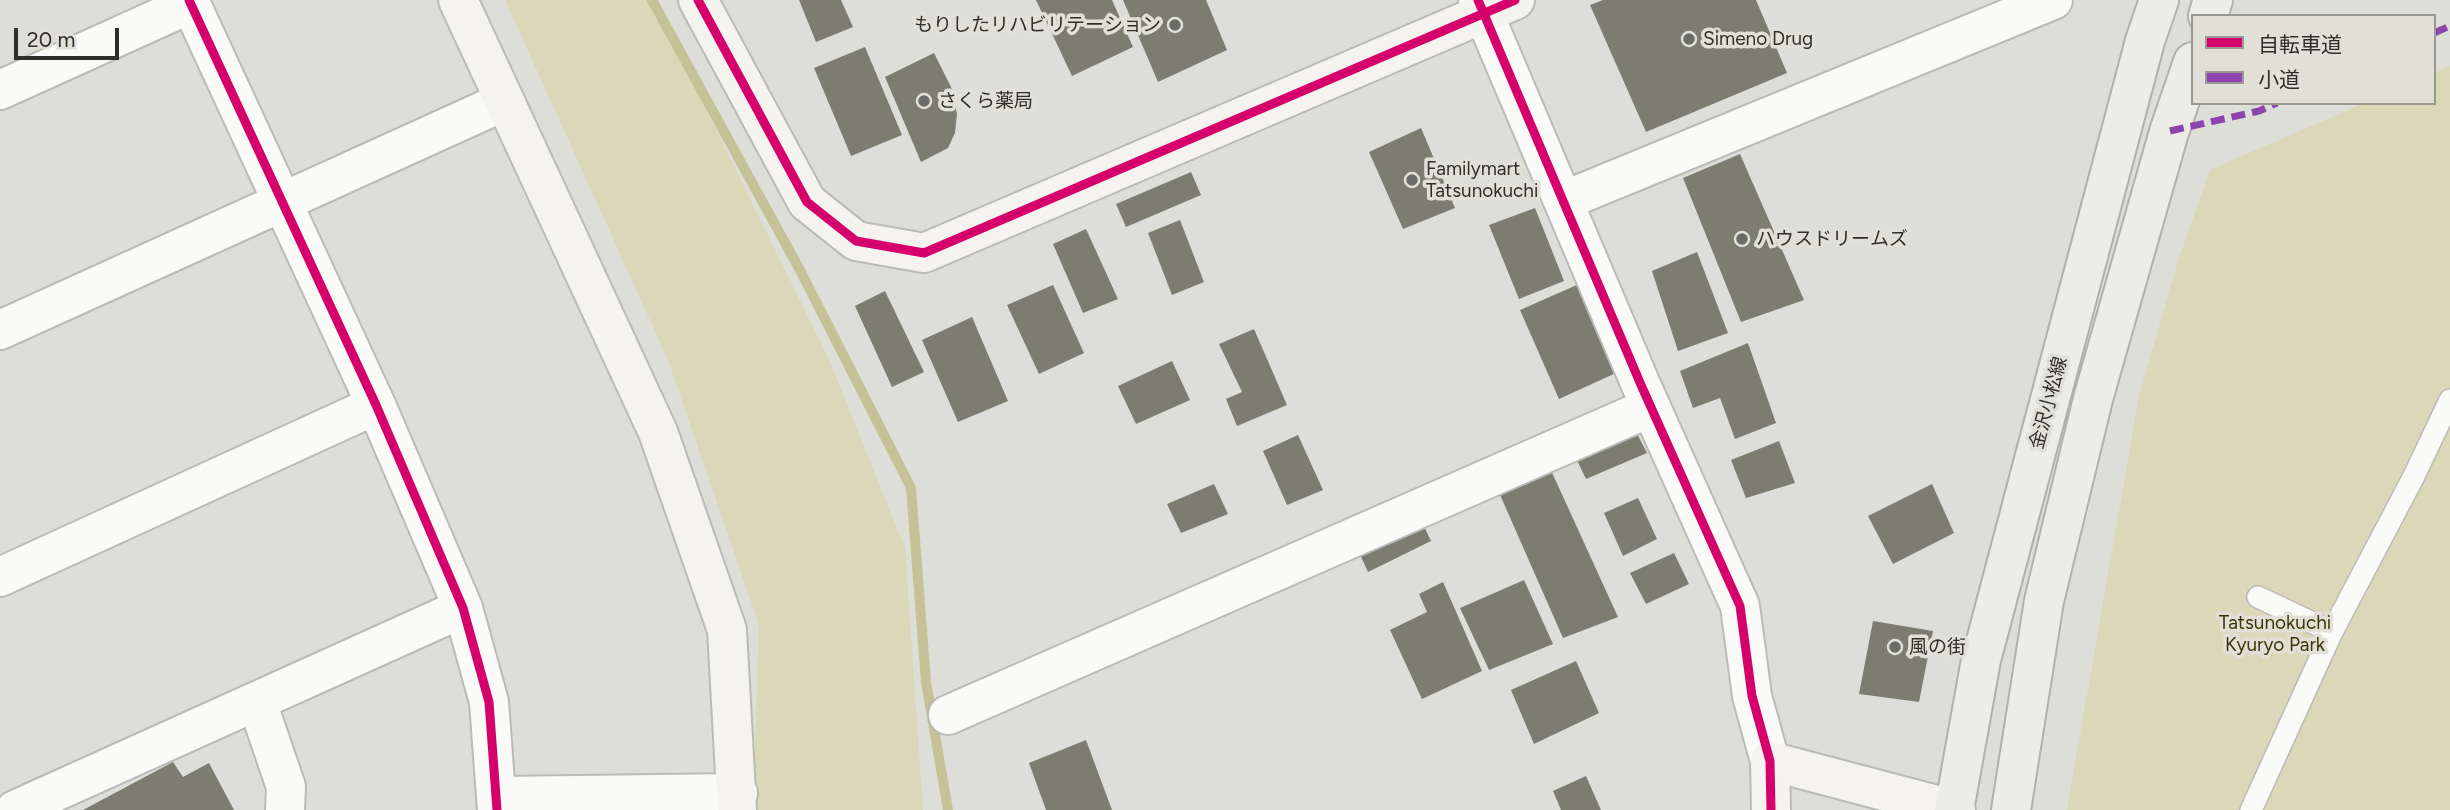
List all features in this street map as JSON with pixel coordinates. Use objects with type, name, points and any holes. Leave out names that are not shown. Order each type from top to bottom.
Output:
[{"type":"main road","name":"金沢小松線","points":[[1955,810],[1981,660],[2145,41],[2159,0]]},
{"type":"main road","points":[[2011,810],[2044,601],[2097,386],[2169,132],[2191,68]]},
{"type":"street","points":[[0,90],[189,2],[376,405],[463,608],[489,702],[497,803],[737,801],[727,630],[659,432],[457,0]]},
{"type":"street","points":[[698,0],[807,202],[856,241],[924,253],[1492,4],[1563,201],[1740,606],[1752,696],[1770,761],[1763,807]]},
{"type":"street","points":[[1563,201],[2053,0]]},
{"type":"street","points":[[0,330],[505,101]]},
{"type":"street","points":[[0,577],[376,405]]},
{"type":"street","points":[[948,715],[1651,407]]},
{"type":"street","points":[[15,810],[463,608]]},
{"type":"street","points":[[257,702],[286,787],[285,810]]},
{"type":"street","points":[[1770,761],[1955,810]]},
{"type":"lane","points":[[2251,810],[2332,632],[2414,476],[2450,400]]},
{"type":"lane","points":[[2258,597],[2332,632]]},
{"type":"green space","points":[[505,0],[652,0],[828,357],[905,548],[923,810],[753,810],[759,625],[668,360]]},
{"type":"green space","name":"Tatsunokuchi Kyuryo Park","points":[[2450,66],[2450,810],[2067,810],[2139,396],[2179,258],[2210,170],[2359,105],[2436,105],[2436,72]]},
{"type":"building","points":[[799,0],[841,0],[853,27],[816,42]]},
{"type":"building","points":[[1036,0],[1112,0],[1133,47],[1072,76]]},
{"type":"building","name":"もりしたリハビリテーション","points":[[1123,0],[1206,0],[1227,50],[1158,82]]},
{"type":"building","name":"Simeno Drug","points":[[1603,0],[1756,0],[1787,73],[1646,132],[1590,5]]},
{"type":"building","points":[[865,47],[902,135],[851,156],[814,68]]},
{"type":"building","name":"さくら薬局","points":[[934,53],[951,87],[957,114],[955,133],[948,148],[921,162],[885,77]]},
{"type":"building","name":"Familymart Tatsunokuchi","points":[[1421,128],[1455,208],[1403,229],[1369,152]]},
{"type":"building","name":"ハウスドリームズ","points":[[1740,154],[1804,300],[1741,322],[1683,178]]},
{"type":"building","points":[[1191,172],[1201,195],[1126,227],[1116,204]]},
{"type":"building","points":[[1535,208],[1564,281],[1519,299],[1489,225]]},
{"type":"building","points":[[1180,220],[1204,282],[1172,295],[1148,233]]},
{"type":"building","points":[[1086,229],[1118,299],[1083,313],[1053,244]]},
{"type":"building","points":[[1697,252],[1728,333],[1678,351],[1652,271]]},
{"type":"building","points":[[1579,284],[1616,373],[1559,399],[1520,310]]},
{"type":"building","points":[[1053,285],[1084,353],[1039,374],[1007,305]]},
{"type":"building","points":[[885,291],[924,372],[892,387],[855,306]]},
{"type":"building","points":[[972,317],[1008,401],[958,422],[922,340]]},
{"type":"building","points":[[1254,329],[1287,405],[1237,426],[1226,399],[1242,392],[1219,344]]},
{"type":"building","points":[[1748,343],[1776,423],[1735,439],[1720,398],[1693,408],[1680,371]]},
{"type":"building","points":[[1172,361],[1190,400],[1136,424],[1118,386]]},
{"type":"building","points":[[1631,422],[1647,453],[1586,479],[1571,448]]},
{"type":"building","points":[[1298,435],[1323,490],[1287,505],[1263,451]]},
{"type":"building","points":[[1779,441],[1795,483],[1746,498],[1731,460]]},
{"type":"building","points":[[1549,466],[1618,617],[1563,638],[1497,488]]},
{"type":"building","points":[[1214,484],[1228,514],[1181,533],[1167,504]]},
{"type":"building","points":[[1932,484],[1954,533],[1893,564],[1868,516]]},
{"type":"building","points":[[1638,498],[1657,539],[1623,556],[1604,513]]},
{"type":"building","points":[[1420,518],[1431,541],[1368,572],[1356,546]]},
{"type":"building","points":[[1674,553],[1689,584],[1646,604],[1630,573]]},
{"type":"building","points":[[1524,580],[1553,644],[1489,670],[1460,608]]},
{"type":"building","points":[[1443,582],[1482,671],[1422,699],[1390,630],[1427,612],[1419,594]]},
{"type":"building","points":[[1873,621],[1933,631],[1919,702],[1859,694]]},
{"type":"building","points":[[1576,661],[1599,713],[1534,744],[1511,690]]},
{"type":"building","points":[[1086,740],[1112,810],[1046,810],[1029,763]]},
{"type":"building","points":[[173,762],[183,777],[209,763],[234,810],[83,810]]},
{"type":"building","points":[[1586,776],[1601,810],[1561,810],[1553,791]]},
{"type":"waterway","points":[[652,0],[801,272],[911,488],[926,682],[948,810]]},
{"type":"marked path","points":[[2436,32],[2450,26]]},
{"type":"marked path","points":[[2170,131],[2259,111],[2272,105]]},
{"type":"cycle path","points":[[189,0],[376,405],[463,608],[489,702],[497,810]]},
{"type":"cycle path","points":[[698,0],[807,202],[856,241],[924,253],[1515,0]]},
{"type":"cycle path","points":[[1478,0],[1641,385],[1740,606],[1752,696],[1770,761],[1771,810]]},
{"type":"place","name":"もりしたリハビリテーション","points":[[1175,25]]},
{"type":"place","name":"Simeno Drug","points":[[1689,39]]},
{"type":"place","name":"さくら薬局","points":[[924,101]]},
{"type":"place","name":"Familymart Tatsunokuchi","points":[[1412,180]]},
{"type":"place","name":"ハウスドリームズ","points":[[1742,239]]},
{"type":"place","name":"風の街","points":[[1895,647]]}]
